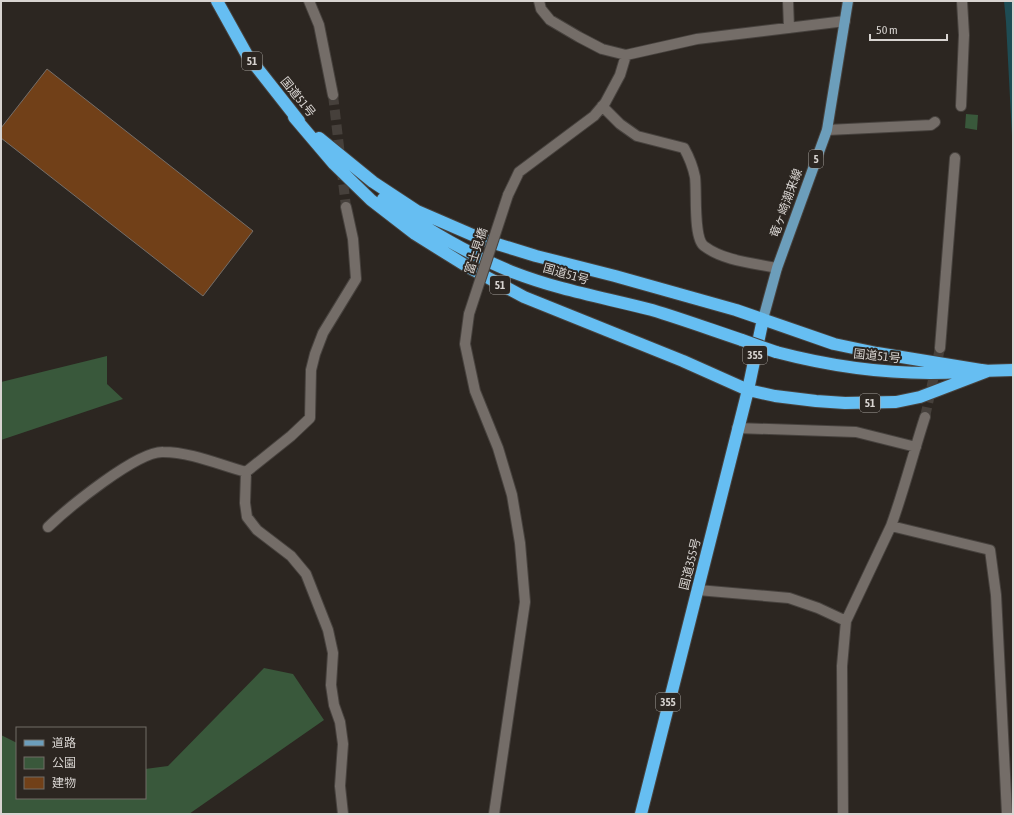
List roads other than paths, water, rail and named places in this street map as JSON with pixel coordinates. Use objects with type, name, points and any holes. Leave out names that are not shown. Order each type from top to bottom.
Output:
[{"type":"highway","name":"国道51号","points":[[217,1],[247,55],[294,117],[346,169],[376,194],[426,228],[480,258],[552,285],[653,310],[776,352],[835,365],[877,372],[908,374],[1013,370]]},
{"type":"highway","name":"51","points":[[294,117],[350,164],[392,196],[417,211],[484,240],[536,256],[615,276],[763,319],[834,344],[877,353],[991,371]]},
{"type":"highway","name":"51","points":[[294,117],[334,164],[370,200],[415,234],[468,267],[524,297],[748,390],[776,396],[824,402],[896,402],[920,397],[991,371]]},
{"type":"highway","name":"国道355号","points":[[641,814],[664,718],[698,590],[737,428],[748,390],[763,319]]},
{"type":"main road","name":"竜ヶ崎潮来線","points":[[763,319],[777,268],[827,130],[848,1]]},
{"type":"street","points":[[309,1],[319,25],[333,95]]},
{"type":"street","points":[[539,1],[541,9],[550,20],[579,38],[602,49],[626,55],[697,39],[845,21]]},
{"type":"street","points":[[788,1],[789,28]]},
{"type":"street","points":[[961,106],[964,36],[962,1]]},
{"type":"street","name":"富士見橋","points":[[494,814],[525,602],[520,543],[512,495],[498,448],[475,391],[465,344],[469,314],[508,195],[519,172],[584,125],[602,106],[620,75],[626,55]]},
{"type":"street","points":[[602,106],[620,124],[638,136],[684,148],[689,156],[695,176],[698,235],[702,245],[726,257],[777,268]]},
{"type":"street","points":[[827,130],[931,125],[935,122]]},
{"type":"street","points":[[940,348],[955,158]]},
{"type":"street","points":[[343,814],[340,786],[343,744],[340,722],[334,705],[331,685],[333,653],[328,630],[306,574],[291,556],[257,530],[247,518],[245,503],[246,472],[291,436],[310,418],[311,370],[315,354],[323,333],[356,279],[353,239],[346,207]]},
{"type":"street","points":[[843,814],[842,666],[846,621],[891,526],[905,488],[926,417]]},
{"type":"street","points":[[737,428],[856,432],[916,447]]},
{"type":"street","points":[[48,527],[63,513],[129,465],[150,454],[163,452],[190,456],[246,472]]},
{"type":"street","points":[[891,526],[990,550],[996,595],[1006,814]]},
{"type":"street","points":[[698,590],[790,598],[818,608],[846,621]]},
{"type":"water","points":[[1004,1],[1013,1],[1013,155],[1006,22]]},
{"type":"tunnel","points":[[333,95],[346,207]]},
{"type":"tunnel","points":[[925,417],[940,348]]}]
